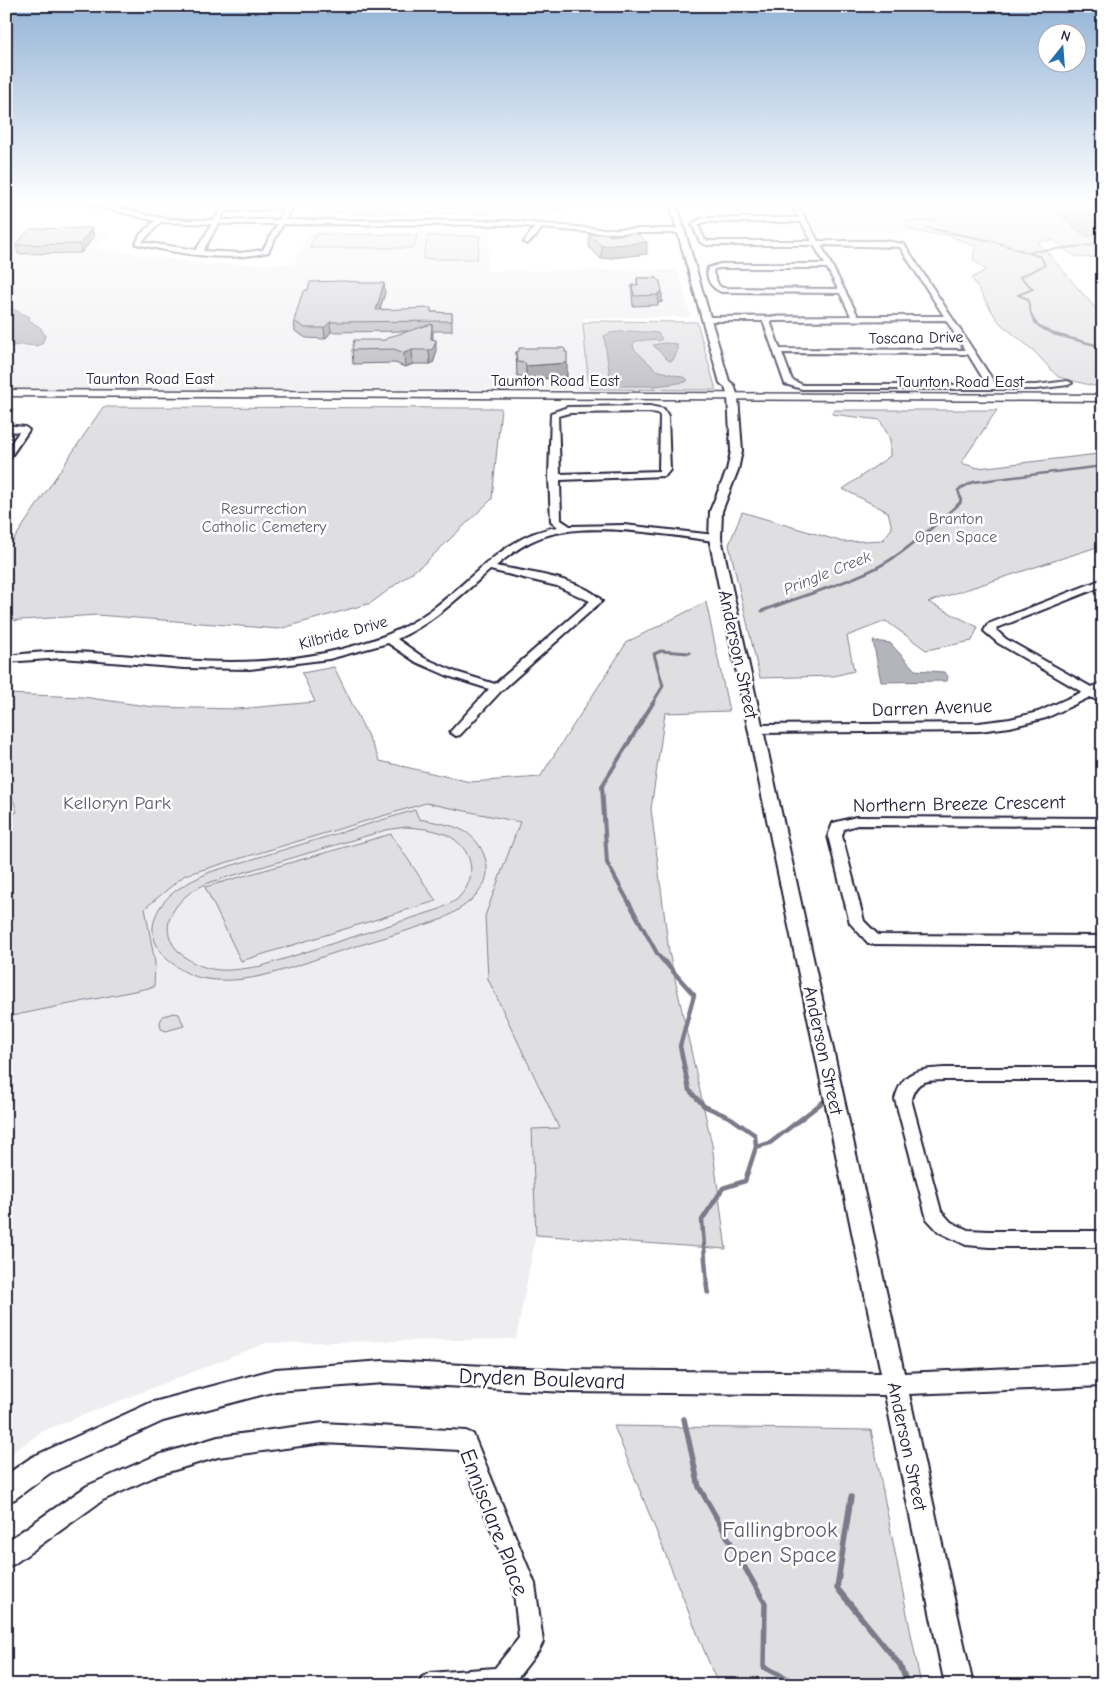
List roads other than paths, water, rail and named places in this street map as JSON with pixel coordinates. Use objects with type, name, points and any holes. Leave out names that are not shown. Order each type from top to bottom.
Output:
[{"type":"main road","name":"Taunton Road East","points":[[6,393],[728,400]]},
{"type":"main road","name":"Taunton Road East","points":[[6,398],[728,400],[991,396],[1103,403]]},
{"type":"main road","name":"Taunton Road East","points":[[1056,400],[1103,398]]},
{"type":"street","name":"Anderson Street","points":[[697,284],[725,383],[729,385],[726,413],[733,417],[736,430],[736,454],[731,474],[716,508],[714,538],[959,1685]]},
{"type":"street","points":[[715,284],[716,287],[722,290],[843,291]]},
{"type":"street","points":[[839,284],[856,319]]},
{"type":"street","name":"Toscana Drive","points":[[927,284],[971,352]]},
{"type":"street","points":[[707,319],[949,318]]},
{"type":"street","points":[[766,319],[788,382],[802,387],[991,396],[1068,383]]},
{"type":"street","name":"Toscana Drive","points":[[776,351],[971,352]]},
{"type":"street","points":[[971,352],[991,396]]},
{"type":"street","points":[[554,477],[662,474],[665,470],[664,416],[661,411],[650,410],[586,410],[558,412],[554,415],[554,477],[556,521],[568,529]]},
{"type":"street","points":[[6,428],[25,430],[6,457]]},
{"type":"street","name":"Kilbride Drive","points":[[6,659],[60,655],[138,659],[203,666],[244,666],[285,663],[330,656],[390,639],[422,622],[512,548],[536,536],[568,529],[605,528],[714,538]]},
{"type":"street","points":[[456,732],[497,688],[597,601],[590,595],[574,588],[488,567]]},
{"type":"street","points":[[1103,582],[992,626],[990,631],[1002,641],[1103,699]]},
{"type":"street","points":[[390,639],[420,660],[452,674],[497,688]]},
{"type":"street","name":"Darren Avenue","points":[[755,729],[979,727],[1010,723],[1042,715],[1103,686]]},
{"type":"street","name":"Northern Breeze Crescent","points":[[1103,822],[856,821],[838,826],[835,836],[857,923],[874,940],[1103,941]]},
{"type":"street","points":[[1103,1074],[928,1075],[914,1078],[906,1086],[903,1099],[932,1214],[945,1228],[966,1236],[989,1239],[1103,1239]]},
{"type":"street","name":"Dryden Boulevard","points":[[6,1490],[41,1465],[159,1411],[276,1380],[383,1372],[566,1381],[895,1384],[1103,1375]]},
{"type":"street","name":"Ennisclare Place","points":[[6,1556],[96,1493],[155,1466],[218,1447],[323,1433],[466,1440],[524,1584],[531,1642],[501,1679],[430,1685]]},
{"type":"waterway","name":"Pringle Creek","points":[[1027,284],[1033,289],[1018,295],[1028,299],[1031,314],[1036,323],[1056,335]]},
{"type":"waterway","name":"Pringle Creek","points":[[1056,335],[1103,347]]},
{"type":"waterway","name":"Pringle Creek","points":[[961,499],[958,490],[973,482],[1103,466]]},
{"type":"waterway","name":"Pringle Creek","points":[[762,611],[864,574],[889,561],[921,537],[960,503],[961,499]]},
{"type":"waterway","name":"Pringle Creek","points":[[652,704],[663,686],[654,654],[661,651],[690,653]]},
{"type":"waterway","name":"Pringle Creek","points":[[653,703],[602,786],[607,863],[658,955],[664,962]]},
{"type":"waterway","name":"Pringle Creek","points":[[663,960],[694,995],[680,1046],[689,1090],[704,1106],[731,1118],[755,1135],[756,1147]]},
{"type":"waterway","points":[[756,1147],[770,1143],[828,1098]]},
{"type":"waterway","name":"Pringle Creek","points":[[707,1285],[702,1220],[723,1188],[745,1181],[756,1147]]},
{"type":"waterway","name":"Pringle Creek","points":[[707,1284],[708,1292]]},
{"type":"waterway","name":"Pringle Creek","points":[[684,1419],[699,1487],[765,1603],[764,1667],[800,1685]]},
{"type":"waterway","points":[[851,1497],[837,1588],[900,1665],[908,1685]]},
{"type":"park label","name":"Resurrection Catholic Cemetery","points":[[264,517]]},
{"type":"park label","name":"Branton Open Space","points":[[956,527]]},
{"type":"park label","name":"Kelloryn Park","points":[[117,802]]},
{"type":"park label","name":"Fallingbrook Open Space","points":[[780,1542]]}]
